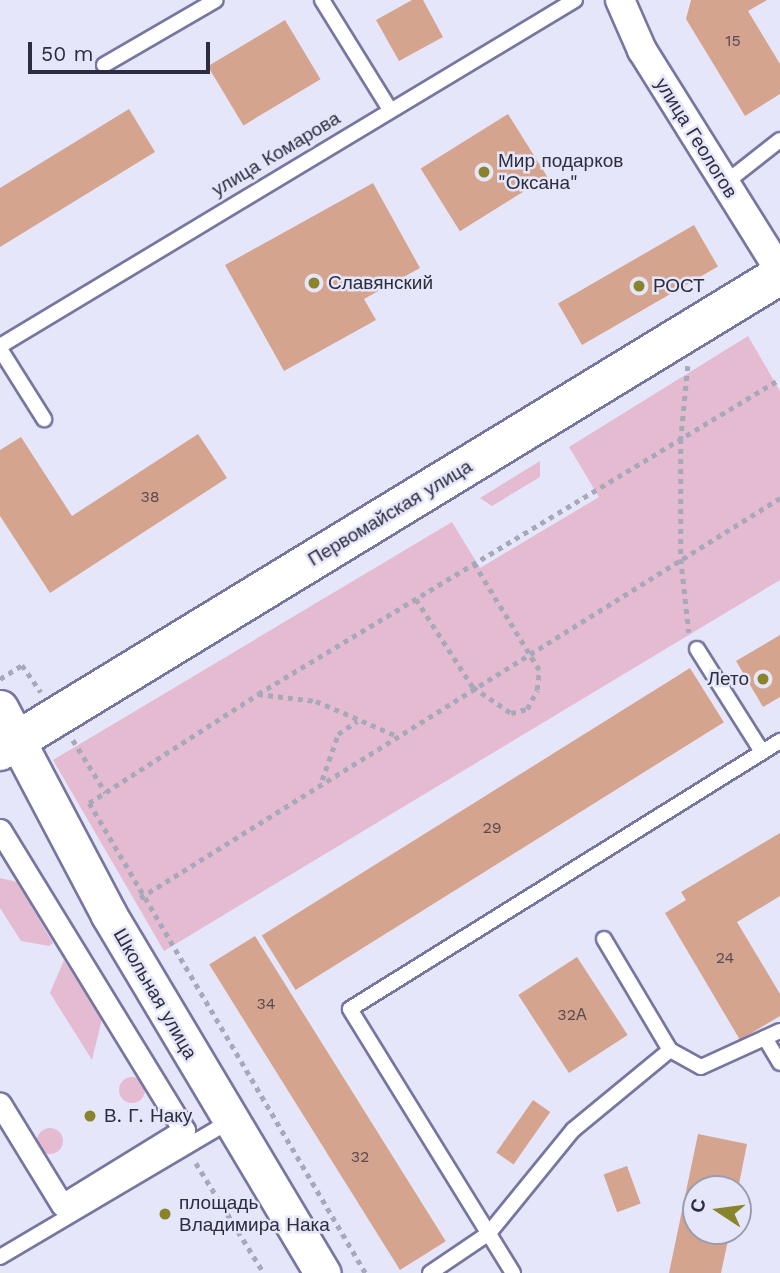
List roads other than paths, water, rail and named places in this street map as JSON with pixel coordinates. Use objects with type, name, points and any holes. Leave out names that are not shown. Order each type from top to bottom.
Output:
[{"type":"main road","name":"Первомайская улица","points":[[9,746],[780,273]]},
{"type":"street","name":"улица Геологов","points":[[620,0],[642,50],[780,273]]},
{"type":"street","name":"Школьная улица","points":[[0,708],[9,746],[322,1273]]},
{"type":"street","points":[[0,830],[184,1130],[62,1205],[0,1104]]},
{"type":"lane","points":[[104,65],[216,0]]},
{"type":"lane","points":[[322,0],[389,108]]},
{"type":"lane","name":"улица Комарова","points":[[0,347],[389,108],[575,0]]},
{"type":"lane","points":[[724,184],[780,140]]},
{"type":"lane","points":[[0,347],[44,419]]},
{"type":"lane","points":[[697,649],[762,752]]},
{"type":"lane","points":[[513,1273],[350,1009],[780,741]]},
{"type":"lane","points":[[604,939],[670,1050],[701,1067],[780,1031]]},
{"type":"lane","points":[[765,1038],[780,1063]]},
{"type":"lane","points":[[429,1273],[489,1233],[573,1130],[670,1050]]},
{"type":"lane","points":[[0,1257],[230,1121]]},
{"type":"place","name":"Мир подарков \"Оксана\"","points":[[484,172]]},
{"type":"place","name":"Славянский","points":[[314,283]]},
{"type":"place","name":"РОСТ","points":[[639,286]]},
{"type":"place","name":"Лето","points":[[763,679]]},
{"type":"place","name":"В. Г. Наку","points":[[90,1116]]},
{"type":"place","name":"площадь Владимира Нака","points":[[165,1214]]}]
